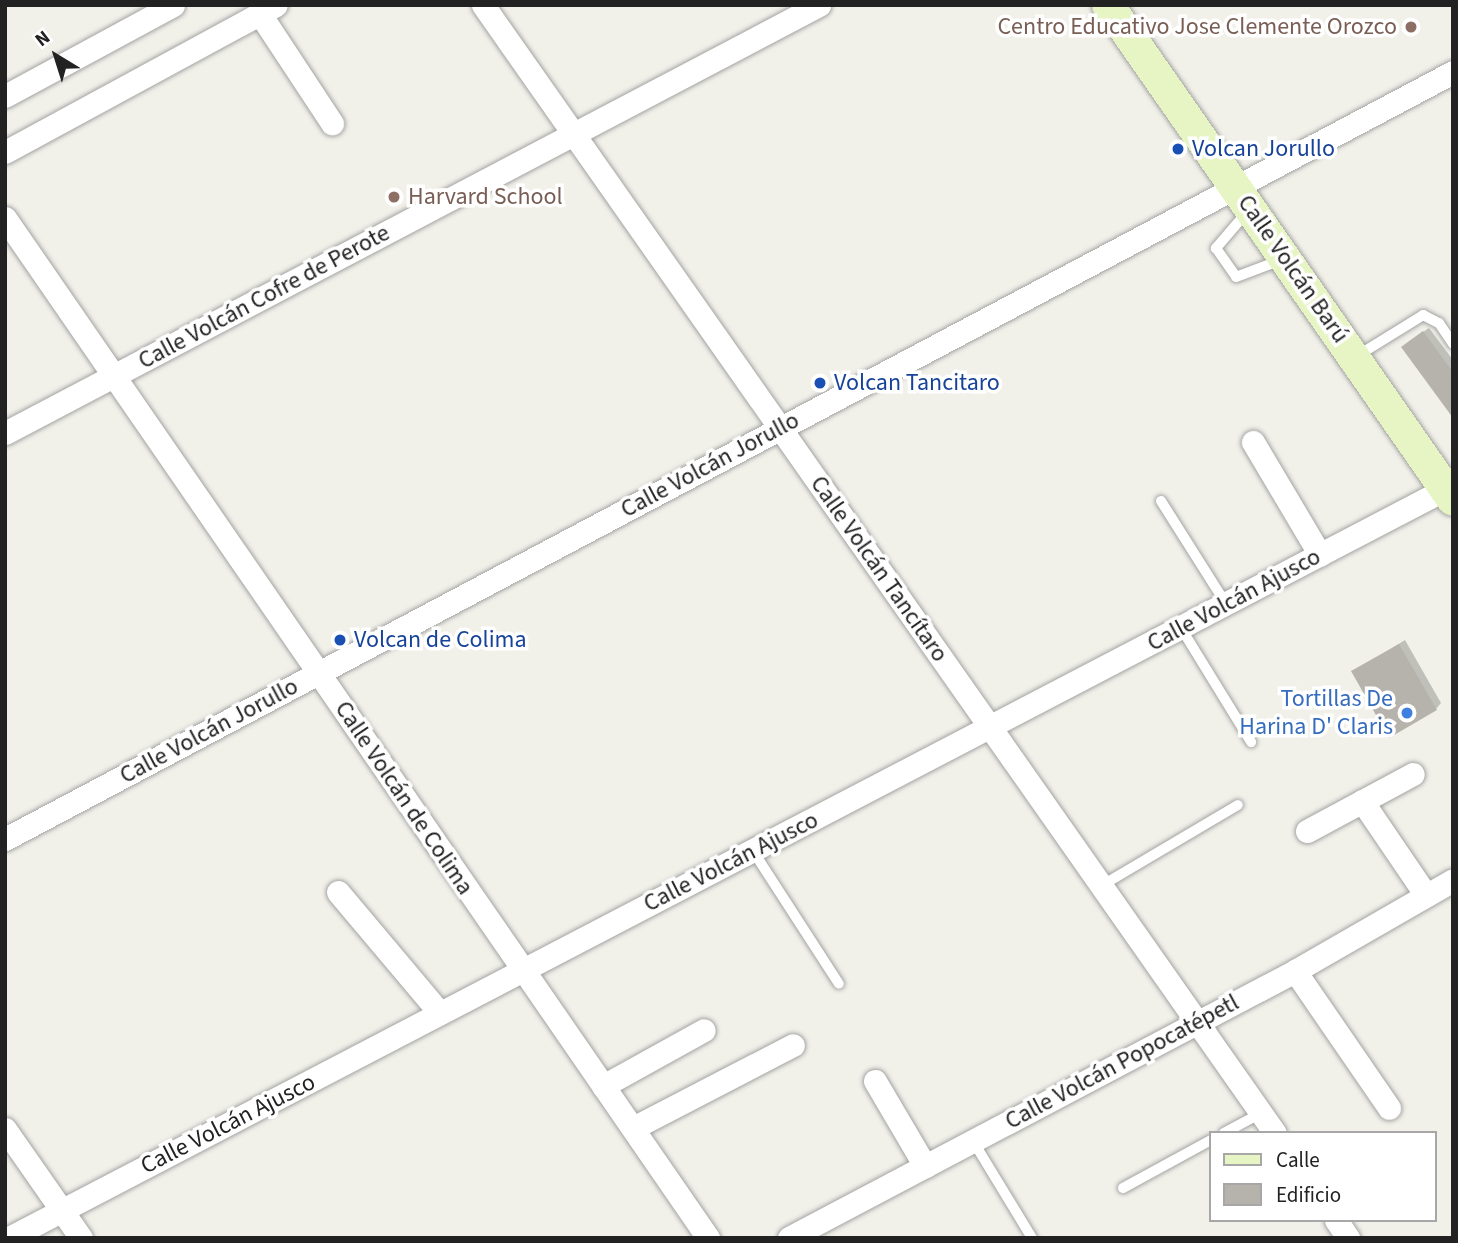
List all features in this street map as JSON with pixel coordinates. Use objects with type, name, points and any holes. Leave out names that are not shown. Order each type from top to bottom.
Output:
[{"type":"street","points":[[5,96],[141,12],[173,5]]},
{"type":"street","name":"Calle Volcán Tancítaro","points":[[483,5],[1274,1131]]},
{"type":"street","name":"Calle Volcán Cofre de Perote","points":[[5,433],[819,5]]},
{"type":"street","name":"Calle Volcán Barú","points":[[1108,5],[1450,492]]},
{"type":"street","points":[[5,152],[268,9],[332,123]]},
{"type":"street","name":"Calle Volcán Jorullo","points":[[5,839],[780,428],[1243,197],[1453,72]]},
{"type":"street","name":"Calle Volcán de Colima","points":[[5,218],[708,1238]]},
{"type":"street","points":[[1253,442],[1320,555]]},
{"type":"street","name":"Calle Volcán Ajusco","points":[[9,1238],[1320,555],[1450,492]]},
{"type":"street","points":[[1307,831],[1413,774]]},
{"type":"street","points":[[1362,802],[1426,895]]},
{"type":"street","name":"Calle Volcán Popocatépetl","points":[[789,1238],[1295,971],[1453,880]]},
{"type":"street","points":[[338,892],[440,1013]]},
{"type":"street","points":[[1295,971],[1389,1108]]},
{"type":"street","points":[[603,1086],[704,1030]]},
{"type":"street","points":[[633,1128],[793,1045]]},
{"type":"street","points":[[875,1080],[925,1166]]},
{"type":"street","points":[[5,1129],[81,1238]]},
{"type":"street","points":[[1337,1222],[1348,1238]]},
{"type":"lane","points":[[1243,197],[1216,248],[1236,277],[1286,258]]},
{"type":"lane","points":[[1354,358],[1423,315],[1439,323],[1453,344]]},
{"type":"lane","points":[[1161,501],[1226,604]]},
{"type":"lane","points":[[1181,628],[1251,742]]},
{"type":"lane","points":[[1101,886],[1238,805]]},
{"type":"lane","points":[[753,851],[839,985]]},
{"type":"lane","points":[[1228,1131],[1261,1113]]},
{"type":"lane","points":[[973,1141],[1032,1238]]},
{"type":"lane","points":[[1123,1188],[1210,1141]]},
{"type":"building","points":[[1423,331],[1453,372],[1453,418],[1401,347]]},
{"type":"building","points":[[1399,644],[1437,710],[1389,738],[1351,671]]},
{"type":"place","name":"Centro Educativo Jose Clemente Orozco","points":[[1411,27]]},
{"type":"place","name":"Volcan Jorullo","points":[[1178,149]]},
{"type":"place","name":"Harvard School","points":[[394,197]]},
{"type":"place","name":"Volcan Tancitaro","points":[[820,383]]},
{"type":"place","name":"Volcan de Colima","points":[[340,640]]},
{"type":"place","name":"Tortillas De Harina D' Claris","points":[[1407,713]]}]
